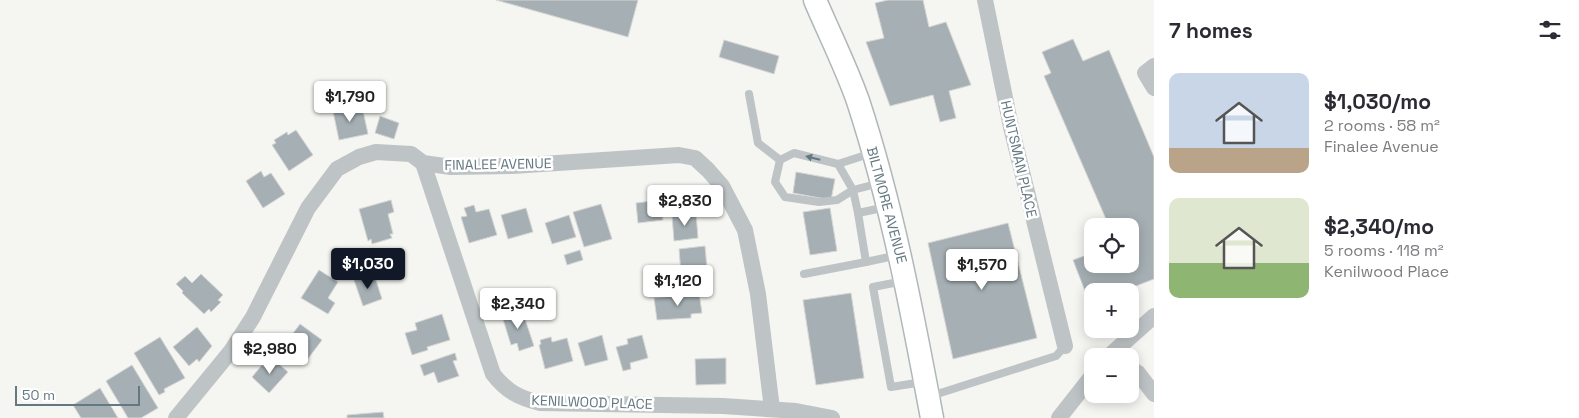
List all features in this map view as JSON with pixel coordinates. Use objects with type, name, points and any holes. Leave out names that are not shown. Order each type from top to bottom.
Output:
[{"type":"main road","name":"BILTMORE AVENUE","points":[[815,0],[857,99],[874,153],[906,280],[929,399]]},
{"type":"street","name":"HUNTSMAN PLACE","points":[[985,0],[1011,127],[1065,346]]},
{"type":"street","points":[[1154,66],[1145,73],[1154,88]]},
{"type":"street","name":"FINALEE AVENUE","points":[[176,418],[231,351],[249,324],[308,208],[336,169],[359,157],[376,152],[411,154],[423,163],[451,167],[495,167],[679,155],[695,158],[722,186],[745,230],[758,294],[772,409]]},
{"type":"street","name":"KENILWOOD PLACE","points":[[423,163],[493,374],[508,390],[519,398],[540,403],[723,406],[772,409],[795,415],[832,418]]},
{"type":"street","points":[[1118,348],[1154,316]]},
{"type":"street","points":[[1139,374],[1154,394]]},
{"type":"street","points":[[1059,418],[1084,386]]},
{"type":"lane","points":[[749,94],[758,143],[780,160]]},
{"type":"lane","points":[[780,160],[794,153],[838,164],[874,153]]},
{"type":"lane","points":[[780,160],[775,182],[786,198],[819,202],[837,200],[853,190],[882,182]]},
{"type":"lane","points":[[838,164],[853,190],[866,262]]},
{"type":"lane","points":[[858,213],[889,207]]},
{"type":"lane","points":[[804,274],[900,254]]},
{"type":"lane","points":[[906,280],[873,287],[892,387],[929,399],[1056,356],[1065,346]]},
{"type":"building","points":[[496,0],[638,0],[628,37]]},
{"type":"building","points":[[888,0],[923,0],[929,27],[946,22],[971,85],[949,91],[956,118],[940,122],[933,95],[890,106],[866,42],[884,38],[875,3]]},
{"type":"building","points":[[1073,39],[1083,61],[1109,50],[1154,157],[1154,279],[1139,285],[1139,283],[1084,283],[1084,288],[1073,260],[1084,256],[1084,273],[1139,273],[1139,218],[1106,218],[1044,76],[1051,73],[1042,52]]},
{"type":"building","points":[[724,40],[779,56],[774,74],[719,57]]},
{"type":"building","points":[[362,106],[368,134],[339,140],[333,111]]},
{"type":"building","points":[[380,116],[399,123],[394,139],[375,133]]},
{"type":"building","points":[[296,130],[313,155],[289,171],[272,145],[276,143],[274,140],[287,132],[288,135]]},
{"type":"building","points":[[261,171],[264,177],[271,173],[285,194],[263,208],[246,181]]},
{"type":"building","points":[[796,172],[835,179],[831,200],[793,193]]},
{"type":"building","points":[[391,200],[394,212],[388,214],[393,234],[390,234],[392,238],[372,244],[371,239],[368,241],[359,209]]},
{"type":"building","points":[[660,200],[663,220],[638,223],[636,203]]},
{"type":"building","points":[[601,204],[612,239],[584,247],[573,212]]},
{"type":"building","points":[[474,205],[476,212],[489,209],[497,235],[469,243],[461,217],[467,216],[464,208]]},
{"type":"building","points":[[526,208],[533,232],[508,239],[501,215]]},
{"type":"building","points":[[830,208],[837,251],[810,255],[803,212]]},
{"type":"building","points":[[696,213],[698,238],[674,241],[672,215]]},
{"type":"building","points":[[569,215],[576,237],[552,244],[545,223]]},
{"type":"building","points":[[1008,223],[1037,338],[953,359],[928,243]]},
{"type":"building","points":[[705,246],[708,279],[693,280],[693,273],[681,274],[679,249]]},
{"type":"building","points":[[580,250],[583,260],[567,265],[564,255]]},
{"type":"building","points":[[319,270],[338,282],[328,298],[335,303],[328,314],[301,298]]},
{"type":"building","points":[[201,274],[223,295],[218,300],[221,302],[211,312],[209,309],[204,314],[182,293],[183,291],[176,284],[185,276],[192,283]]},
{"type":"building","points":[[374,274],[382,299],[363,306],[354,280]]},
{"type":"building","points":[[517,289],[518,295],[511,295],[510,290]]},
{"type":"building","points":[[699,293],[702,313],[691,314],[691,318],[657,320],[654,298]]},
{"type":"building","points":[[851,293],[864,378],[816,385],[803,300]]},
{"type":"building","points":[[522,310],[534,346],[519,351],[517,343],[511,345],[502,316]]},
{"type":"building","points":[[442,314],[450,340],[427,347],[428,350],[412,355],[405,333],[417,330],[415,323]]},
{"type":"building","points":[[300,324],[322,340],[307,360],[285,344]]},
{"type":"building","points":[[197,327],[212,346],[199,362],[197,359],[189,366],[173,347]]},
{"type":"building","points":[[602,335],[608,360],[585,366],[578,343]]},
{"type":"building","points":[[642,335],[648,358],[630,363],[631,369],[623,371],[616,347],[628,344],[627,339]]},
{"type":"building","points":[[160,337],[185,378],[164,389],[165,392],[159,395],[134,353]]},
{"type":"building","points":[[551,337],[552,342],[567,338],[573,361],[545,369],[539,345],[541,344],[540,340]]},
{"type":"building","points":[[455,353],[457,360],[453,361],[459,376],[438,383],[434,372],[424,376],[420,365]]},
{"type":"building","points":[[726,358],[726,384],[696,385],[695,359]]},
{"type":"building","points":[[273,359],[288,372],[269,393],[252,377],[262,365],[265,367]]},
{"type":"building","points":[[132,365],[158,408],[141,418],[128,418],[106,381]]},
{"type":"building","points":[[100,388],[118,418],[81,418],[73,405]]},
{"type":"building","points":[[383,412],[384,418],[347,418],[347,415]]}]
